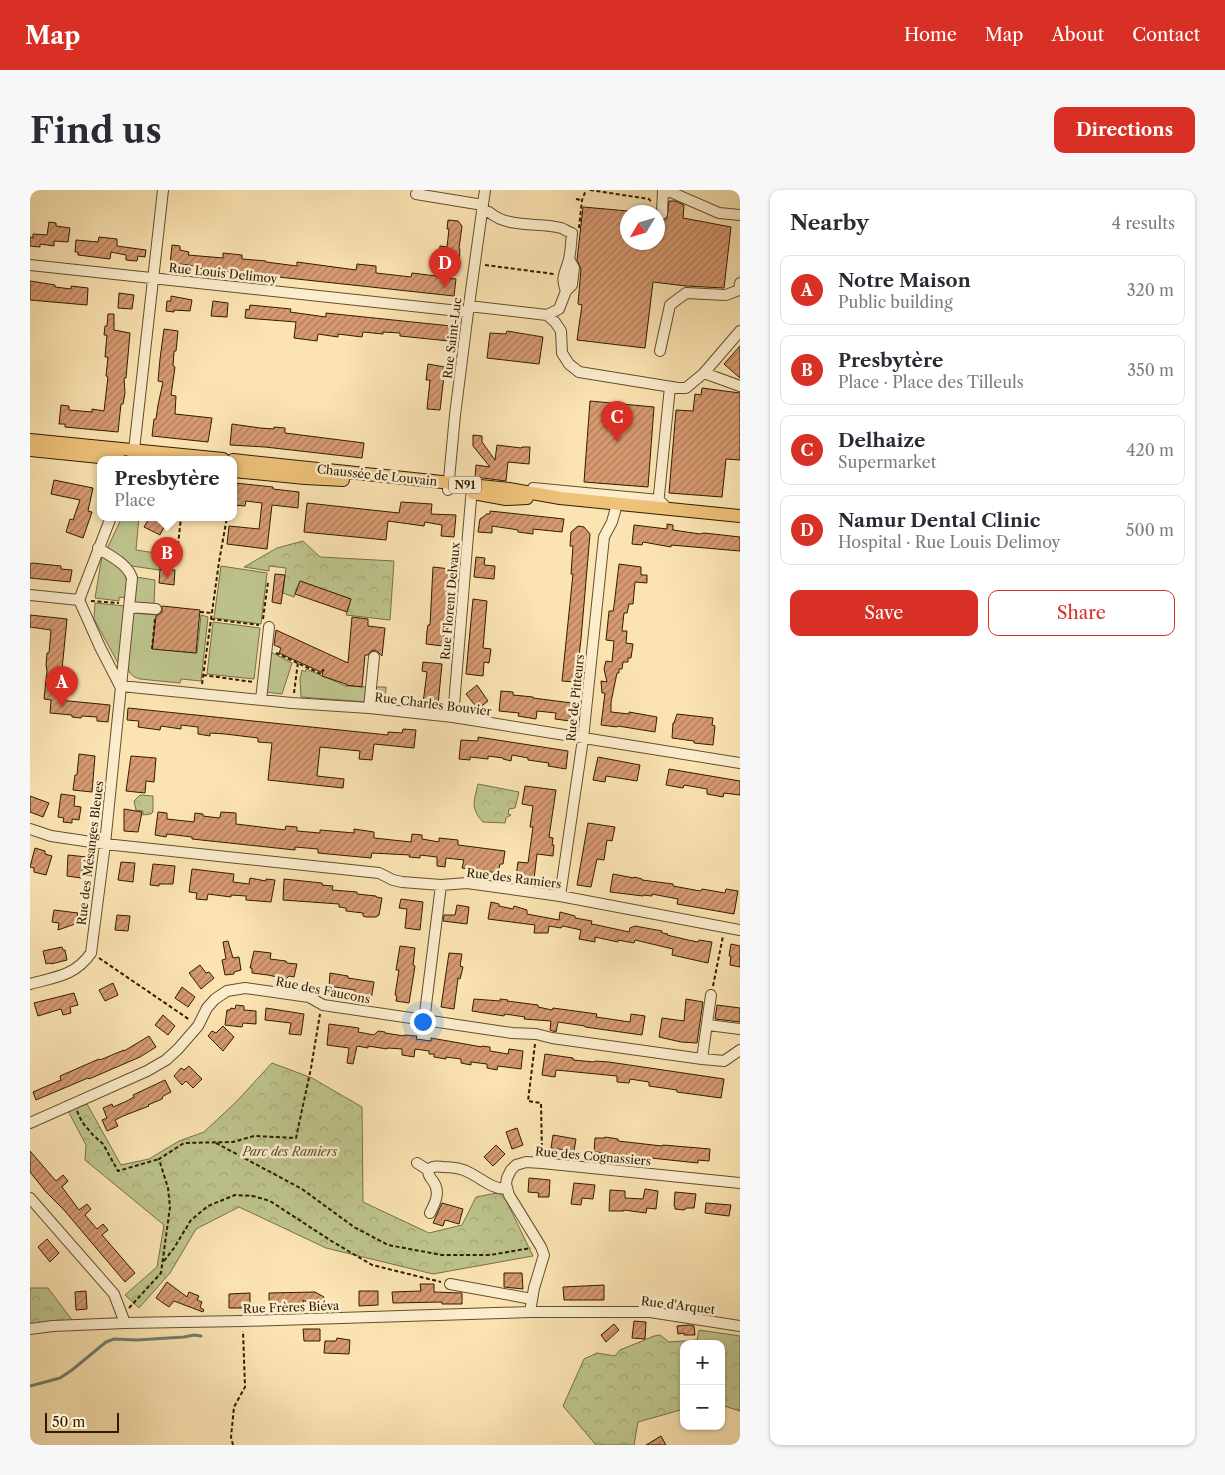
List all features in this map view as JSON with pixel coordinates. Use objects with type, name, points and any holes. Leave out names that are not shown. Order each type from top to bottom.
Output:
[{"type":"main road","points":[[30,440],[134,455],[156,456]]},
{"type":"main road","points":[[30,450],[97,457]]},
{"type":"main road","name":"Chaussée de Louvain","points":[[237,460],[449,484],[472,489],[509,490],[560,498],[662,506],[740,516]]},
{"type":"main road","name":"Chaussée de Louvain","points":[[237,471],[338,479],[449,484]]},
{"type":"street","points":[[30,265],[153,278],[163,190]]},
{"type":"street","name":"Rue Saint-Luc","points":[[449,484],[455,415],[485,190]]},
{"type":"street","points":[[663,205],[665,190],[719,213],[740,216]]},
{"type":"street","points":[[416,194],[482,209],[493,216],[513,223],[561,228],[572,233],[569,259],[564,269],[563,282],[566,291]]},
{"type":"street","points":[[569,259],[574,268],[572,284],[566,291],[559,309],[547,315],[555,322],[560,331],[562,353],[569,364],[579,372],[686,388],[704,373],[740,331]]},
{"type":"street","name":"Rue Louis Delimoy","points":[[134,455],[153,278],[547,315]]},
{"type":"street","points":[[660,351],[670,305],[686,293],[726,295],[739,290],[740,283]]},
{"type":"street","points":[[704,373],[740,386]]},
{"type":"street","points":[[449,484],[662,506],[670,387]]},
{"type":"street","points":[[30,444],[134,455]]},
{"type":"street","name":"Chaussée de Louvain","points":[[237,464],[254,462]]},
{"type":"street","name":"Chaussée de Louvain","points":[[237,466],[272,475]]},
{"type":"street","name":"Rue Florent Delvaux","points":[[454,717],[472,489]]},
{"type":"street","name":"Rue de Pitteurs","points":[[560,896],[583,739],[604,537],[612,522],[618,504]]},
{"type":"street","points":[[109,521],[79,600],[100,647],[121,686]]},
{"type":"street","name":"Rue des Mésanges Bleues","points":[[91,952],[105,844],[132,578],[130,571],[98,548]]},
{"type":"street","points":[[30,595],[79,600]]},
{"type":"street","points":[[129,606],[156,609]]},
{"type":"street","points":[[261,700],[269,627]]},
{"type":"street","points":[[369,708],[374,657]]},
{"type":"street","name":"Rue Charles Bouvier","points":[[121,686],[454,717],[740,763]]},
{"type":"street","name":"Rue des Ramiers","points":[[30,829],[51,836],[105,844],[379,873],[393,880],[441,885],[467,882],[560,896],[740,930]]},
{"type":"street","points":[[424,1020],[441,885]]},
{"type":"street","points":[[30,984],[71,972],[84,962],[91,952]]},
{"type":"street","name":"Rue des Faucons","points":[[30,1123],[147,1071],[166,1060],[198,1026],[215,999],[227,991],[244,988],[309,997],[323,1005],[702,1059],[724,1061],[740,1050]]},
{"type":"street","points":[[702,1059],[711,995]]},
{"type":"street","points":[[708,1024],[740,1030]]},
{"type":"street","name":"Rue des Cognassiers","points":[[506,1189],[507,1178],[511,1170],[516,1165],[526,1162],[740,1183]]},
{"type":"street","points":[[416,1164],[428,1170]]},
{"type":"street","points":[[428,1170],[438,1166],[458,1168],[500,1189],[506,1189],[544,1254],[530,1312]]},
{"type":"street","points":[[428,1170],[428,1176],[436,1187],[437,1197],[430,1213]]},
{"type":"street","points":[[30,1198],[114,1294],[124,1319]]},
{"type":"street","points":[[450,1284],[532,1299]]},
{"type":"street","name":"Rue Frères Biéva","points":[[30,1329],[124,1319],[243,1321],[552,1312]]},
{"type":"street","name":"Rue d'Arquet","points":[[552,1312],[650,1312],[740,1326]]},
{"type":"path","points":[[585,194],[586,190]]},
{"type":"path","points":[[590,190],[649,200],[654,205]]},
{"type":"path","points":[[576,199],[582,200]]},
{"type":"path","points":[[475,264],[564,276]]},
{"type":"path","points":[[178,545],[181,521]]},
{"type":"path","points":[[200,693],[226,521]]},
{"type":"path","points":[[211,619],[262,626],[268,582]]},
{"type":"path","points":[[79,600],[129,606]]},
{"type":"path","points":[[152,649],[156,609]]},
{"type":"path","points":[[200,612],[212,613]]},
{"type":"path","points":[[267,642],[277,648],[276,654],[321,674],[322,670],[324,671]]},
{"type":"path","points":[[292,703],[298,663]]},
{"type":"path","points":[[203,675],[254,682]]},
{"type":"path","points":[[711,995],[725,927]]},
{"type":"path","points":[[91,952],[198,1026]]},
{"type":"path","points":[[73,1104],[82,1122],[103,1144],[118,1171],[159,1159],[184,1143],[234,1142],[254,1136],[296,1138],[311,1068],[320,1012],[323,1005]]},
{"type":"path","points":[[536,1034],[528,1101],[541,1103],[542,1163]]},
{"type":"path","points":[[214,1142],[302,1189],[354,1227],[388,1245],[442,1255],[490,1255],[541,1247]]},
{"type":"path","points":[[124,1319],[161,1272],[170,1207],[168,1188],[159,1159]]},
{"type":"path","points":[[162,1263],[174,1248],[191,1220],[208,1206],[235,1195],[252,1196],[270,1201],[372,1265],[450,1284]]},
{"type":"path","points":[[233,1445],[231,1437],[234,1407],[245,1387],[243,1321]]},
{"type":"green space","points":[[120,521],[139,521],[136,550],[162,554],[159,570],[132,566],[107,549]]},
{"type":"green space","points":[[303,541],[320,557],[394,561],[390,620],[346,615],[351,599],[300,581],[294,597],[283,593],[286,568],[269,566],[269,571],[244,567],[277,548]]},
{"type":"green space","points":[[102,556],[123,572],[127,581],[127,598],[119,597],[119,601],[95,598]]},
{"type":"green space","points":[[221,566],[267,573],[261,624],[214,618]]},
{"type":"green space","points":[[136,577],[155,580],[154,604],[133,602]]},
{"type":"green space","points":[[95,603],[125,606],[119,665],[94,619]]},
{"type":"green space","points":[[131,613],[158,615],[155,649],[197,653],[201,615],[208,617],[201,681],[181,679],[180,683],[140,679],[132,675],[127,662]]},
{"type":"green space","points":[[213,622],[260,628],[254,679],[207,674]]},
{"type":"green space","points":[[269,651],[292,663],[282,694],[266,692]]},
{"type":"green space","points":[[306,669],[346,686],[368,687],[366,702],[301,697],[300,679],[302,670],[305,672]]},
{"type":"green space","points":[[373,687],[386,687],[385,704],[372,703]]},
{"type":"green space","points":[[478,784],[519,792],[515,808],[509,809],[508,814],[511,815],[506,818],[505,823],[483,822],[476,813],[474,804]]},
{"type":"green space","points":[[140,795],[153,796],[153,812],[151,814],[143,815],[143,811],[136,810],[134,801]]},
{"type":"green space","name":"Parc des Ramiers","points":[[272,1063],[312,1078],[362,1107],[363,1202],[429,1233],[462,1225],[476,1197],[502,1192],[533,1256],[433,1274],[326,1248],[239,1207],[196,1229],[170,1273],[139,1308],[125,1295],[157,1267],[164,1225],[85,1160],[86,1145],[68,1111],[87,1104],[121,1165],[149,1159],[179,1141],[204,1132],[236,1102]]},
{"type":"green space","points":[[30,1288],[48,1288],[72,1320],[30,1325]]},
{"type":"green space","points":[[699,1330],[740,1336],[740,1411],[725,1406],[725,1340],[697,1340]]},
{"type":"green space","points":[[660,1335],[669,1342],[680,1341],[680,1410],[638,1422],[634,1445],[596,1445],[563,1406],[584,1359],[597,1353],[615,1356],[620,1350],[654,1336]]},
{"type":"building","points":[[669,201],[675,201],[684,205],[683,218],[731,227],[724,288],[653,282],[645,348],[577,340],[582,305],[578,304],[581,269],[577,260],[583,207],[620,210],[620,250],[665,250],[665,219],[667,218]]},
{"type":"building","points":[[448,220],[458,221],[462,226],[459,261],[439,259],[440,246],[447,247]]},
{"type":"building","points":[[49,222],[56,223],[56,226],[70,228],[68,242],[54,241],[54,246],[40,244],[40,247],[30,246],[30,237],[33,238],[33,234],[47,235]]},
{"type":"building","points":[[99,237],[117,239],[117,246],[146,250],[145,257],[138,256],[137,261],[126,260],[126,255],[111,252],[110,259],[78,255],[78,252],[75,252],[76,240],[98,242]]},
{"type":"building","points":[[172,245],[180,246],[180,250],[189,252],[188,255],[223,258],[223,253],[242,255],[242,259],[297,266],[297,262],[356,270],[357,264],[376,266],[376,273],[411,277],[412,273],[456,279],[454,296],[195,268],[195,266],[180,264],[180,266],[170,265]]},
{"type":"building","points":[[30,281],[71,289],[71,286],[88,288],[87,305],[30,300]]},
{"type":"building","points":[[119,293],[134,295],[132,309],[118,308]]},
{"type":"building","points":[[171,296],[192,300],[190,311],[166,311],[167,301],[171,301]]},
{"type":"building","points":[[213,301],[228,303],[227,317],[211,316]]},
{"type":"building","points":[[250,305],[291,309],[290,312],[326,317],[326,313],[451,326],[449,341],[400,336],[400,333],[383,332],[383,334],[363,332],[362,337],[338,334],[338,337],[318,334],[317,341],[294,338],[296,322],[245,318],[246,309],[249,310]]},
{"type":"building","points":[[108,314],[114,314],[114,330],[130,333],[126,378],[124,378],[125,393],[123,404],[121,404],[118,432],[65,427],[65,424],[59,424],[61,405],[69,406],[69,410],[92,412],[92,409],[104,411],[108,357],[105,357],[107,335],[104,335]]},
{"type":"building","points":[[164,329],[178,331],[176,351],[174,351],[173,366],[175,367],[171,395],[176,396],[175,414],[212,418],[208,442],[152,436],[163,382],[158,381]]},
{"type":"building","points":[[507,331],[543,337],[539,364],[487,358],[490,333],[506,334]]},
{"type":"building","points":[[740,346],[740,378],[724,364]]},
{"type":"building","points":[[428,364],[445,367],[440,410],[427,409],[430,380],[426,380]]},
{"type":"building","points":[[702,388],[740,393],[740,460],[726,459],[722,497],[669,493],[676,410],[693,411],[695,394],[701,395]]},
{"type":"building","points":[[590,401],[654,407],[648,487],[584,482]]},
{"type":"building","points":[[232,424],[260,428],[285,428],[285,433],[364,443],[362,458],[230,445]]},
{"type":"building","points":[[473,435],[482,436],[482,442],[495,460],[497,445],[521,448],[530,447],[529,464],[508,462],[506,481],[475,477],[476,465],[490,467],[473,446]]},
{"type":"building","points":[[54,480],[93,488],[88,511],[92,512],[83,538],[66,532],[70,519],[73,520],[80,500],[51,494]]},
{"type":"building","points":[[237,483],[299,492],[298,508],[272,505],[267,549],[227,544],[229,526],[259,529],[262,503],[246,501],[245,506],[237,505]]},
{"type":"building","points":[[401,502],[432,504],[431,514],[456,515],[454,537],[441,536],[442,525],[425,522],[424,526],[388,521],[386,540],[304,532],[307,503],[399,513]]},
{"type":"building","points":[[490,511],[564,519],[562,532],[533,529],[533,534],[492,526],[492,533],[478,532],[480,519],[486,514],[490,514]]},
{"type":"building","points":[[148,521],[166,523],[160,535],[144,527]]},
{"type":"building","points":[[667,524],[673,525],[673,530],[740,537],[740,551],[671,545],[671,547],[643,542],[642,545],[632,544],[634,525],[667,529]]},
{"type":"building","points":[[578,526],[584,527],[590,534],[576,682],[562,681],[573,574],[571,574],[573,546],[570,546],[571,532]]},
{"type":"building","points":[[476,557],[485,558],[484,565],[495,566],[494,579],[474,577]]},
{"type":"building","points":[[30,564],[61,566],[61,569],[72,570],[70,582],[30,578]]},
{"type":"building","points":[[619,564],[641,567],[641,575],[647,575],[647,583],[635,582],[633,604],[629,604],[627,613],[624,613],[622,631],[627,631],[626,643],[633,644],[631,658],[628,658],[628,662],[623,662],[622,669],[619,669],[619,673],[617,673],[611,702],[611,712],[629,714],[629,712],[657,717],[655,732],[601,725],[605,693],[602,693],[601,681],[607,682],[604,669],[606,661],[612,662],[614,641],[606,640],[609,611],[613,611],[614,606]]},
{"type":"building","points":[[433,567],[450,569],[443,646],[426,644],[428,625],[430,625]]},
{"type":"building","points":[[160,569],[175,570],[174,585],[159,583]]},
{"type":"building","points":[[275,574],[285,575],[281,604],[272,602]]},
{"type":"building","points":[[300,581],[351,599],[347,612],[295,594]]},
{"type":"building","points":[[473,599],[487,601],[483,648],[491,649],[489,663],[484,662],[483,676],[466,674]]},
{"type":"building","points":[[162,606],[200,610],[196,653],[152,649],[156,616],[162,612]]},
{"type":"building","points":[[30,615],[67,619],[59,700],[110,705],[108,722],[97,721],[97,717],[82,716],[81,718],[72,717],[72,715],[50,713],[51,700],[44,699],[47,653],[49,653],[51,630],[30,627]]},
{"type":"building","points":[[352,617],[368,619],[368,626],[385,628],[382,656],[375,650],[365,655],[362,687],[346,685],[322,676],[323,673],[279,653],[281,648],[274,645],[276,630],[348,663]]},
{"type":"building","points":[[423,662],[442,664],[438,705],[423,703],[427,672],[422,671]]},
{"type":"building","points":[[477,685],[488,701],[478,709],[466,694]]},
{"type":"building","points":[[501,691],[513,692],[513,695],[572,703],[570,721],[555,719],[556,713],[537,711],[536,719],[518,716],[519,713],[499,711]]},
{"type":"building","points":[[128,708],[388,735],[388,732],[402,733],[403,729],[416,730],[414,748],[374,744],[372,760],[359,759],[360,751],[320,747],[317,776],[344,779],[343,788],[268,780],[272,743],[258,742],[258,738],[210,733],[210,736],[198,734],[198,727],[181,725],[181,729],[161,726],[160,730],[138,727],[139,721],[127,720]]},
{"type":"building","points":[[677,714],[713,718],[712,725],[715,726],[713,745],[672,738],[673,723]]},
{"type":"building","points":[[478,737],[568,751],[566,769],[548,766],[549,763],[528,760],[528,758],[512,755],[511,761],[488,756],[488,759],[470,757],[470,760],[459,759],[461,740],[478,741]]},
{"type":"building","points":[[79,754],[95,756],[92,792],[73,790]]},
{"type":"building","points":[[131,756],[156,758],[154,782],[146,781],[145,793],[126,791]]},
{"type":"building","points":[[598,757],[640,765],[637,781],[606,776],[605,782],[593,780]]},
{"type":"building","points":[[669,769],[740,781],[740,795],[724,793],[723,797],[707,794],[707,789],[684,785],[683,788],[666,785]]},
{"type":"building","points":[[525,786],[556,790],[549,837],[553,838],[553,856],[537,854],[534,879],[516,876],[518,862],[528,863],[533,827],[530,827],[533,806],[522,804]]},
{"type":"building","points":[[61,794],[75,796],[74,806],[81,807],[79,820],[72,819],[72,823],[63,822],[64,818],[58,817]]},
{"type":"building","points":[[30,796],[49,803],[43,817],[30,812]]},
{"type":"building","points":[[124,809],[142,812],[138,832],[124,831]]},
{"type":"building","points":[[158,812],[167,813],[167,819],[194,822],[195,813],[219,818],[221,812],[236,813],[236,824],[285,830],[286,826],[297,827],[297,831],[320,833],[320,830],[354,833],[354,829],[374,832],[374,838],[411,842],[412,834],[422,835],[422,839],[439,842],[439,838],[458,840],[458,845],[505,851],[503,864],[500,864],[498,873],[462,868],[464,860],[446,858],[445,867],[437,866],[437,857],[420,855],[420,858],[409,857],[410,855],[372,853],[371,858],[318,853],[318,849],[295,847],[295,850],[192,839],[192,837],[167,834],[166,837],[155,835]]},
{"type":"building","points":[[588,823],[615,827],[612,841],[607,840],[604,860],[597,859],[591,887],[577,885]]},
{"type":"building","points":[[35,848],[45,851],[45,854],[52,856],[46,875],[34,872],[34,868],[30,867]]},
{"type":"building","points":[[68,855],[87,857],[81,878],[67,876]]},
{"type":"building","points":[[121,862],[135,863],[133,882],[118,880]]},
{"type":"building","points":[[153,864],[175,866],[173,884],[150,885]]},
{"type":"building","points":[[192,869],[234,874],[233,882],[249,884],[250,878],[266,881],[266,879],[275,880],[271,902],[246,900],[246,896],[231,895],[231,897],[208,894],[207,900],[196,899],[197,893],[189,892]]},
{"type":"building","points":[[613,874],[673,884],[673,886],[700,891],[702,889],[725,893],[726,889],[738,891],[734,914],[677,904],[678,899],[652,894],[652,896],[643,896],[610,892]]},
{"type":"building","points":[[284,879],[322,883],[322,885],[333,886],[332,890],[357,892],[357,894],[382,898],[379,915],[376,917],[366,917],[363,916],[363,913],[346,911],[346,908],[339,907],[339,904],[283,900]]},
{"type":"building","points":[[401,899],[423,902],[420,930],[405,928],[407,909],[399,908]]},
{"type":"building","points":[[491,902],[499,904],[499,906],[513,909],[514,906],[527,910],[527,914],[559,920],[560,912],[575,916],[575,918],[592,921],[591,924],[629,932],[630,928],[635,926],[662,931],[662,933],[667,935],[688,940],[712,942],[708,963],[672,955],[673,949],[635,940],[634,943],[595,937],[595,942],[579,939],[581,930],[563,926],[561,928],[549,926],[548,933],[534,933],[535,925],[488,919]]},
{"type":"building","points":[[457,905],[469,907],[467,924],[443,921],[444,915],[455,915]]},
{"type":"building","points":[[54,910],[78,913],[75,924],[58,930],[59,923],[52,922]]},
{"type":"building","points":[[117,915],[130,916],[128,931],[115,930]]},
{"type":"building","points":[[228,941],[233,958],[239,957],[241,970],[234,972],[234,974],[225,975],[222,960],[226,959],[223,942]]},
{"type":"building","points":[[731,944],[740,946],[740,967],[730,965]]},
{"type":"building","points":[[400,946],[415,948],[413,965],[415,966],[409,1003],[396,1001],[397,996],[395,995],[399,970],[396,970]]},
{"type":"building","points":[[62,947],[65,950],[67,960],[46,964],[43,951]]},
{"type":"building","points":[[254,951],[271,953],[270,959],[297,964],[294,977],[289,976],[286,979],[252,973],[252,968],[250,968]]},
{"type":"building","points":[[449,953],[462,954],[460,966],[463,967],[460,979],[458,978],[454,1009],[441,1007]]},
{"type":"building","points":[[200,965],[206,973],[209,972],[214,978],[201,989],[189,973]]},
{"type":"building","points":[[330,973],[374,982],[371,1000],[354,998],[355,990],[329,986]]},
{"type":"building","points":[[113,983],[118,995],[105,1001],[99,990]]},
{"type":"building","points":[[182,987],[195,997],[188,1007],[175,998]]},
{"type":"building","points":[[74,993],[78,1005],[70,1007],[71,1013],[63,1015],[61,1009],[38,1016],[34,1003]]},
{"type":"building","points":[[474,999],[508,1000],[538,1005],[538,1007],[552,1010],[553,1008],[597,1014],[596,1017],[630,1022],[631,1014],[645,1016],[642,1035],[558,1022],[556,1032],[550,1030],[551,1021],[472,1011]]},
{"type":"building","points":[[686,999],[703,1002],[697,1043],[681,1042],[659,1037],[662,1018],[684,1021]]},
{"type":"building","points":[[236,1005],[244,1006],[244,1010],[256,1011],[256,1024],[243,1023],[242,1027],[225,1025],[227,1010],[235,1009]]},
{"type":"building","points":[[717,1005],[740,1008],[740,1022],[715,1019]]},
{"type":"building","points":[[266,1008],[304,1014],[301,1035],[289,1034],[291,1023],[265,1020]]},
{"type":"building","points":[[163,1015],[175,1026],[168,1035],[155,1025]]},
{"type":"building","points":[[329,1024],[359,1028],[358,1032],[374,1035],[378,1031],[404,1036],[417,1036],[416,1039],[431,1041],[431,1038],[490,1047],[490,1051],[508,1054],[509,1049],[523,1051],[521,1069],[498,1066],[497,1070],[487,1068],[487,1064],[471,1062],[471,1065],[461,1063],[461,1059],[434,1057],[434,1054],[429,1054],[429,1051],[415,1049],[414,1057],[402,1055],[402,1049],[368,1046],[368,1048],[357,1046],[353,1064],[347,1063],[349,1048],[327,1045]]},
{"type":"building","points":[[223,1026],[234,1037],[223,1051],[208,1036],[212,1031],[216,1033]]},
{"type":"building","points":[[149,1036],[156,1047],[140,1057],[36,1100],[33,1092],[61,1080],[60,1076],[99,1059],[124,1051]]},
{"type":"building","points":[[545,1054],[573,1058],[573,1060],[609,1062],[724,1079],[721,1098],[677,1092],[677,1090],[649,1086],[649,1082],[630,1079],[629,1083],[617,1082],[617,1076],[556,1070],[555,1077],[542,1075]]},
{"type":"building","points":[[189,1066],[202,1079],[193,1088],[186,1081],[182,1085],[174,1076],[181,1068],[184,1070]]},
{"type":"building","points":[[165,1080],[171,1092],[149,1106],[115,1120],[118,1126],[107,1131],[102,1120],[107,1118],[103,1108],[112,1104],[113,1107],[127,1101],[134,1097],[133,1095]]},
{"type":"building","points":[[517,1128],[523,1145],[512,1149],[506,1132]]},
{"type":"building","points":[[553,1135],[576,1139],[574,1151],[551,1148]]},
{"type":"building","points":[[595,1138],[618,1139],[618,1141],[710,1149],[709,1161],[698,1160],[698,1163],[594,1152]]},
{"type":"building","points":[[496,1145],[505,1154],[493,1166],[484,1157]]},
{"type":"building","points":[[30,1151],[56,1181],[63,1175],[68,1181],[62,1187],[79,1210],[87,1204],[91,1209],[85,1215],[97,1229],[103,1224],[108,1230],[102,1235],[135,1273],[125,1282],[30,1172]]},
{"type":"building","points":[[529,1178],[550,1180],[549,1197],[538,1197],[539,1193],[528,1192]]},
{"type":"building","points":[[574,1183],[595,1185],[593,1199],[582,1198],[581,1205],[571,1204]]},
{"type":"building","points":[[645,1189],[658,1191],[656,1209],[647,1208],[646,1213],[624,1210],[609,1211],[610,1190],[625,1191],[625,1198],[643,1199]]},
{"type":"building","points":[[675,1192],[696,1194],[694,1208],[675,1209]]},
{"type":"building","points":[[442,1203],[463,1209],[459,1224],[445,1220],[443,1226],[433,1223]]},
{"type":"building","points":[[706,1203],[731,1205],[729,1216],[705,1213]]},
{"type":"building","points":[[47,1239],[59,1253],[50,1262],[38,1247]]},
{"type":"building","points":[[504,1273],[522,1273],[523,1289],[504,1287]]},
{"type":"building","points":[[167,1282],[187,1297],[189,1292],[199,1296],[197,1300],[202,1302],[200,1307],[204,1310],[203,1312],[174,1301],[169,1307],[156,1298]]},
{"type":"building","points":[[420,1284],[434,1284],[434,1292],[462,1293],[462,1304],[442,1304],[442,1302],[393,1303],[392,1292],[421,1291]]},
{"type":"building","points":[[604,1285],[604,1300],[564,1300],[563,1287]]},
{"type":"building","points":[[86,1291],[87,1309],[76,1310],[75,1292]]},
{"type":"building","points":[[359,1291],[378,1291],[378,1305],[359,1306]]},
{"type":"building","points":[[315,1292],[324,1297],[320,1305],[316,1303],[314,1306],[303,1300],[304,1306],[276,1307],[276,1305],[269,1305],[269,1293]]},
{"type":"building","points":[[250,1293],[250,1308],[229,1308],[229,1294]]},
{"type":"building","points":[[634,1321],[646,1322],[645,1339],[632,1338]]},
{"type":"building","points":[[614,1324],[619,1330],[606,1342],[601,1335]]},
{"type":"building","points":[[677,1326],[694,1326],[695,1335],[678,1334]]},
{"type":"building","points":[[303,1329],[320,1329],[320,1341],[304,1341]]},
{"type":"building","points":[[337,1338],[350,1340],[349,1354],[324,1353],[325,1341],[336,1341]]},
{"type":"building","points":[[661,1436],[666,1445],[646,1445]]},
{"type":"waterway","points":[[30,1386],[60,1378],[106,1342],[114,1339],[137,1340],[201,1336]]},
{"type":"place","name":"Namur Dental Clinic","points":[[445,288]]},
{"type":"place","name":"Delhaize","points":[[617,442]]},
{"type":"place","name":"Presbytère","points":[[167,578]]},
{"type":"place","name":"Notre Maison","points":[[62,707]]}]
